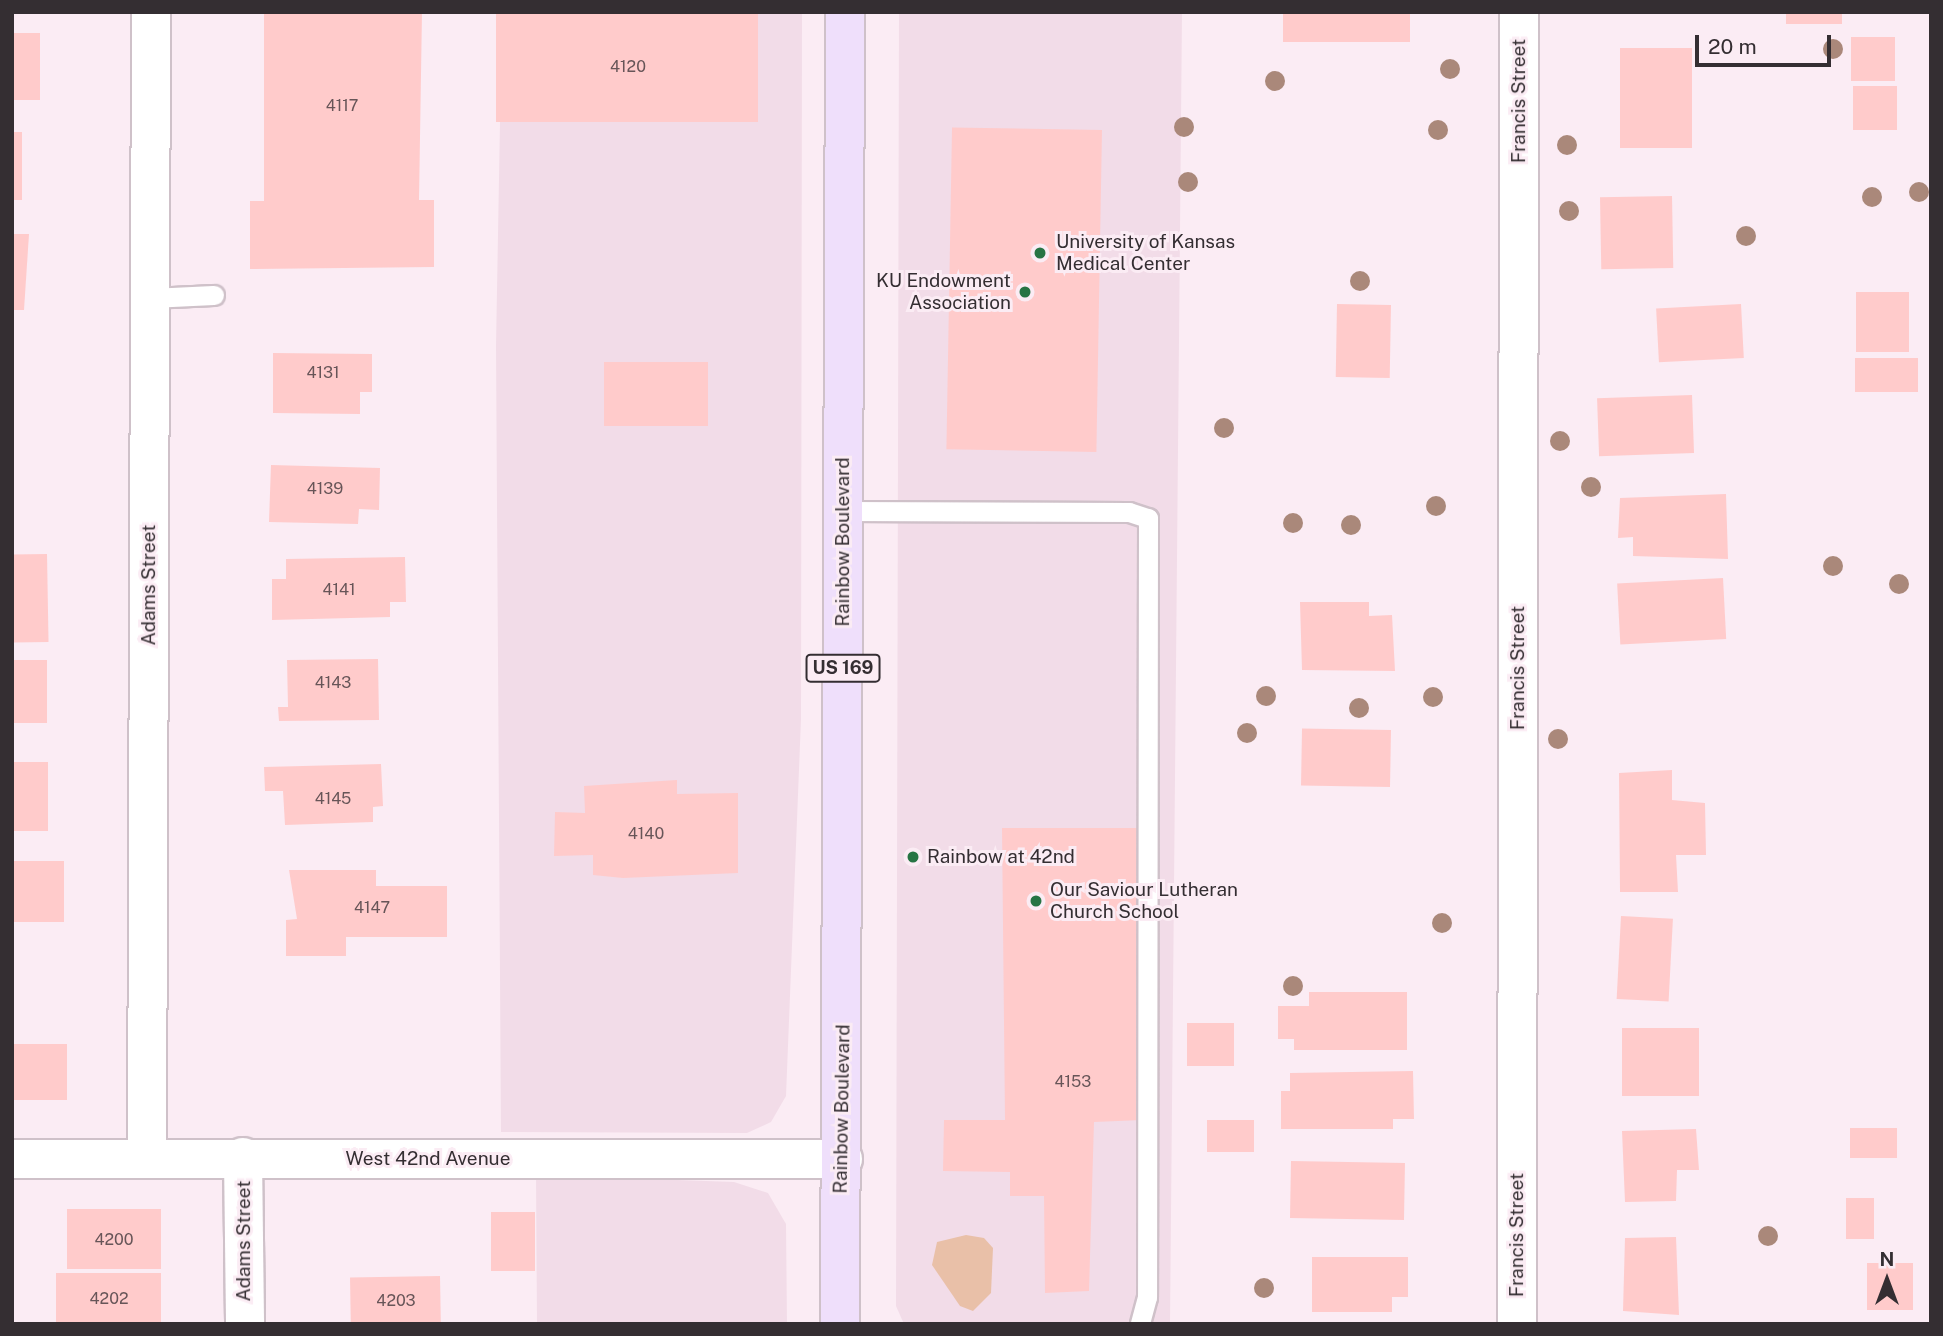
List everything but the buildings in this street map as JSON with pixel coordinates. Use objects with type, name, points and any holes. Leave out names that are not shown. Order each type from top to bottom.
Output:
[{"type":"main road","name":"Rainbow Boulevard","points":[[839,1324],[844,1159],[845,12]]},
{"type":"street","name":"Adams Street","points":[[147,1158],[151,12]]},
{"type":"street","name":"Francis Street","points":[[1517,1324],[1519,12]]},
{"type":"street","name":"Adams Street","points":[[243,1157],[245,1324]]},
{"type":"street","name":"West 42nd Avenue","points":[[12,1159],[844,1159]]},
{"type":"lane","points":[[150,298],[214,295]]},
{"type":"lane","points":[[844,511],[1129,512],[1148,518],[1147,1297],[1140,1324]]},
{"type":"shaded area","points":[[502,12],[802,12],[801,719],[786,1096],[771,1122],[747,1133],[501,1132],[496,346]]},
{"type":"shaded area","name":"Our Saviour Lutheran Church School","points":[[899,12],[1182,12],[1170,1324],[904,1324],[896,1306]]},
{"type":"shaded area","points":[[536,1175],[734,1182],[768,1193],[786,1224],[787,1324],[537,1324]]},
{"type":"shaded area","points":[[966,1235],[984,1238],[993,1248],[991,1293],[973,1311],[960,1306],[932,1265],[937,1242]]},
{"type":"place","name":"University of Kansas Medical Center","points":[[1040,253]]},
{"type":"place","name":"KU Endowment Association","points":[[1025,292]]},
{"type":"place","name":"Rainbow at 42nd","points":[[913,857]]},
{"type":"place","name":"Our Saviour Lutheran Church School","points":[[1036,901]]}]
